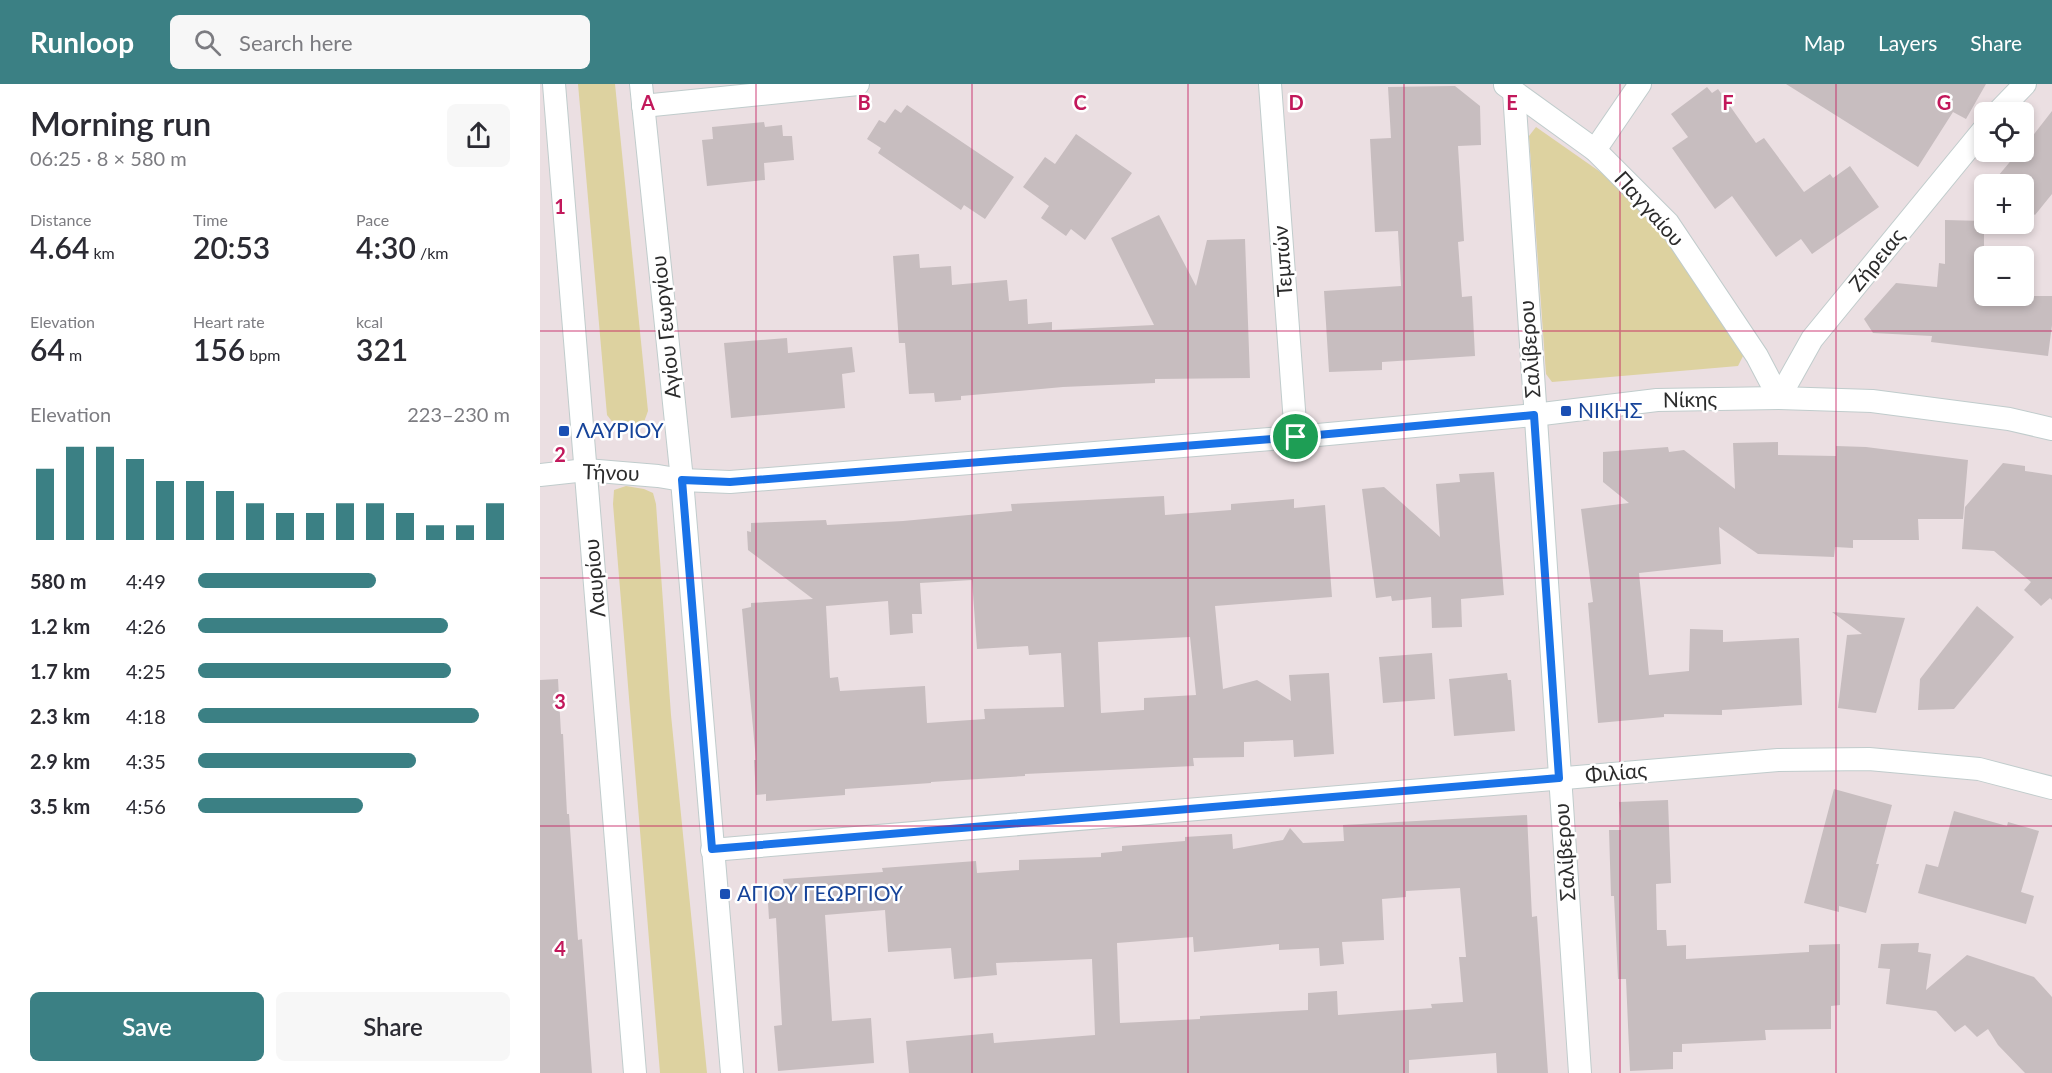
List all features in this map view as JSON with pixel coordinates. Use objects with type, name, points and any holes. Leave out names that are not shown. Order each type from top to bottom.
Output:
[{"type":"street","name":"Λαυρίου","points":[[554,84],[635,1073]]},
{"type":"street","points":[[642,95],[858,84]]},
{"type":"street","name":"Τεμπών","points":[[1270,84],[1296,437]]},
{"type":"street","points":[[1595,150],[1640,84]]},
{"type":"street","points":[[2008,102],[2025,84]]},
{"type":"street","name":"Παγγαίου","points":[[1508,88],[1595,150],[1668,223],[1757,356],[1779,398]]},
{"type":"street","name":"Σαλίβερου","points":[[1508,88],[1534,415],[1580,1073]]},
{"type":"street","name":"Αγίου Γεωργίου","points":[[642,95],[682,480],[732,1073]]},
{"type":"street","name":"Ζήρειας","points":[[1779,398],[1812,339],[1974,141]]},
{"type":"street","name":"Νίκης","points":[[682,480],[730,482],[1296,437],[1534,415],[1657,400],[1779,398],[1872,401],[2009,419],[2052,429]]},
{"type":"street","name":"Τήνου","points":[[540,475],[586,470],[682,480]]},
{"type":"street","name":"Φιλίας","points":[[712,849],[1778,760],[1869,759],[1979,769],[2052,788]]},
{"type":"shaded area","points":[[578,84],[615,84],[648,411],[644,422],[636,426],[614,424],[607,415]]},
{"type":"shaded area","points":[[1536,127],[1606,176],[1641,207],[1746,350],[1738,366],[1552,382],[1546,374],[1529,136]]},
{"type":"shaded area","points":[[626,486],[653,493],[656,504],[671,715],[707,1073],[660,1073],[613,504],[614,490]]},
{"type":"building","points":[[1786,84],[1986,84],[1966,119],[1953,112],[1918,167]]},
{"type":"building","points":[[1455,86],[1480,106],[1481,145],[1458,146],[1464,241],[1458,242],[1462,297],[1472,296],[1475,356],[1382,362],[1382,370],[1329,372],[1324,291],[1401,286],[1398,231],[1375,232],[1370,139],[1391,138],[1388,87]]},
{"type":"building","points":[[1707,87],[1712,93],[1718,89],[1756,143],[1764,138],[1804,192],[1830,174],[1833,178],[1850,166],[1879,207],[1812,254],[1801,239],[1776,257],[1732,196],[1715,209],[1672,148],[1688,137],[1671,114]]},
{"type":"building","points":[[907,105],[1014,177],[985,219],[964,205],[961,210],[878,153],[881,148],[867,139],[879,120],[885,123],[895,109],[901,113]]},
{"type":"building","points":[[2052,111],[2052,194],[2035,215],[2034,174],[2000,174],[2010,162],[2034,162],[2034,134]]},
{"type":"building","points":[[764,122],[765,127],[782,125],[783,136],[792,136],[794,160],[764,163],[765,180],[707,186],[702,140],[713,139],[712,127]]},
{"type":"building","points":[[1076,134],[1132,173],[1085,240],[1071,229],[1066,236],[1041,218],[1049,206],[1023,187],[1045,157],[1055,164]]},
{"type":"building","points":[[1159,215],[1196,286],[1207,240],[1245,239],[1250,378],[1155,379],[1155,383],[1063,387],[961,396],[961,400],[935,402],[934,393],[909,394],[905,343],[899,343],[893,256],[919,254],[920,268],[951,266],[952,285],[1007,280],[1009,301],[1027,299],[1028,324],[1052,322],[1052,330],[1154,325],[1111,238]]},
{"type":"building","points":[[1945,220],[1974,221],[1974,234],[1984,234],[1984,246],[1974,246],[1974,306],[2034,306],[2034,296],[2052,296],[2052,325],[2048,356],[1931,342],[1932,336],[1873,333],[1864,319],[1896,283],[1937,287],[1939,263],[1945,264]]},
{"type":"building","points":[[787,338],[788,353],[852,347],[855,372],[842,374],[845,408],[731,418],[724,343]]},
{"type":"building","points":[[1778,442],[1778,455],[1836,456],[1836,446],[1866,447],[1968,460],[1963,519],[1918,519],[1919,540],[1853,540],[1853,548],[1835,547],[1834,557],[1758,554],[1719,527],[1721,564],[1639,573],[1649,675],[1689,671],[1690,629],[1723,630],[1723,642],[1799,638],[1802,705],[1722,710],[1722,715],[1664,714],[1664,717],[1598,723],[1588,603],[1593,602],[1581,509],[1629,503],[1603,482],[1603,452],[1668,447],[1669,452],[1684,450],[1735,489],[1733,443]]},
{"type":"building","points":[[2003,463],[2025,466],[2025,471],[2052,475],[2052,600],[2050,598],[2041,606],[2024,590],[2031,582],[1994,551],[1962,549],[1965,507]]},
{"type":"building","points":[[1494,472],[1504,595],[1461,599],[1462,627],[1432,628],[1431,597],[1392,601],[1391,596],[1376,598],[1362,489],[1384,487],[1440,537],[1436,484],[1460,482],[1459,474]]},
{"type":"building","points":[[1164,496],[1165,515],[1231,510],[1231,504],[1294,499],[1294,508],[1325,505],[1332,597],[1215,606],[1223,689],[1257,680],[1291,701],[1289,675],[1329,673],[1334,754],[1294,757],[1293,740],[1244,742],[1244,757],[1193,758],[1194,766],[1025,774],[1025,776],[845,789],[845,795],[766,801],[766,794],[756,795],[754,760],[756,760],[742,609],[751,607],[751,603],[813,599],[748,550],[747,531],[751,532],[751,523],[826,520],[827,525],[903,521],[1012,511],[1011,504]],"holes":[[[972,580],[977,649],[1028,646],[1029,655],[1061,653],[1064,707],[984,709],[985,719],[927,723],[925,686],[840,691],[838,677],[830,678],[826,606],[888,601],[890,635],[913,633],[912,614],[922,614],[920,583]],[[1190,637],[1196,695],[1144,698],[1144,710],[1101,713],[1098,642]]]},
{"type":"building","points":[[1977,606],[2014,637],[1954,709],[1918,710],[1920,679]]},
{"type":"building","points":[[1832,612],[1905,618],[1876,713],[1838,708],[1847,635],[1862,634]]},
{"type":"building","points":[[1432,653],[1435,699],[1383,703],[1379,657]]},
{"type":"building","points":[[1507,673],[1508,680],[1511,680],[1515,731],[1454,736],[1449,679]]},
{"type":"building","points":[[558,679],[567,814],[569,814],[578,940],[582,939],[592,1073],[540,1073],[540,680]]},
{"type":"building","points":[[1834,789],[1892,805],[1866,913],[1839,906],[1839,912],[1804,903]]},
{"type":"building","points":[[1668,800],[1671,883],[1656,884],[1657,930],[1666,930],[1667,946],[1686,945],[1686,959],[1809,952],[1809,945],[1840,944],[1840,1005],[1831,1006],[1831,1029],[1765,1030],[1766,1040],[1682,1044],[1682,1052],[1673,1052],[1673,1069],[1630,1071],[1626,979],[1618,979],[1614,896],[1611,896],[1609,830],[1621,830],[1619,802]]},
{"type":"building","points":[[1954,811],[2007,826],[2008,822],[2039,831],[2021,892],[2034,896],[2026,924],[1918,893],[1926,864],[1938,867]]},
{"type":"building","points":[[1527,815],[1532,917],[1537,916],[1548,1073],[1497,1073],[1496,1053],[1409,1060],[1409,1073],[909,1073],[906,1041],[993,1033],[994,1043],[1095,1035],[1092,959],[996,963],[997,975],[954,979],[951,948],[888,952],[885,910],[825,915],[832,1021],[871,1018],[874,1063],[778,1071],[774,1026],[782,1025],[776,918],[769,919],[767,886],[784,886],[783,879],[883,872],[882,868],[976,861],[977,873],[1019,870],[1019,860],[1101,857],[1101,853],[1122,851],[1122,846],[1185,841],[1185,837],[1232,834],[1233,849],[1283,840],[1290,828],[1303,843],[1344,841],[1343,825]],"holes":[[[1460,888],[1466,957],[1459,957],[1463,1002],[1431,1004],[1432,1008],[1338,1015],[1337,991],[1308,993],[1308,1010],[1120,1023],[1117,943],[1193,937],[1194,952],[1279,944],[1279,950],[1319,948],[1320,966],[1344,964],[1342,942],[1384,940],[1382,899],[1406,897],[1406,891]]]},
{"type":"building","points":[[1919,943],[1918,952],[1931,954],[1926,990],[1967,955],[2034,977],[2052,997],[2052,1073],[2025,1073],[1998,1045],[1988,1029],[1977,1037],[1965,1025],[1955,1032],[1936,1011],[1886,1004],[1890,969],[1878,968],[1881,944]]},
{"type":"place","name":"ΝΙΚΗΣ","points":[[1566,411]]},
{"type":"place","name":"ΛΑΥΡΙΟΥ","points":[[564,431]]},
{"type":"place","name":"ΑΓΙΟΥ ΓΕΩΡΓΙΟΥ","points":[[725,894]]},
{"type":"route","points":[[1534,415],[1559,778],[712,849],[682,480],[730,482],[1296,437],[1534,415]]}]
